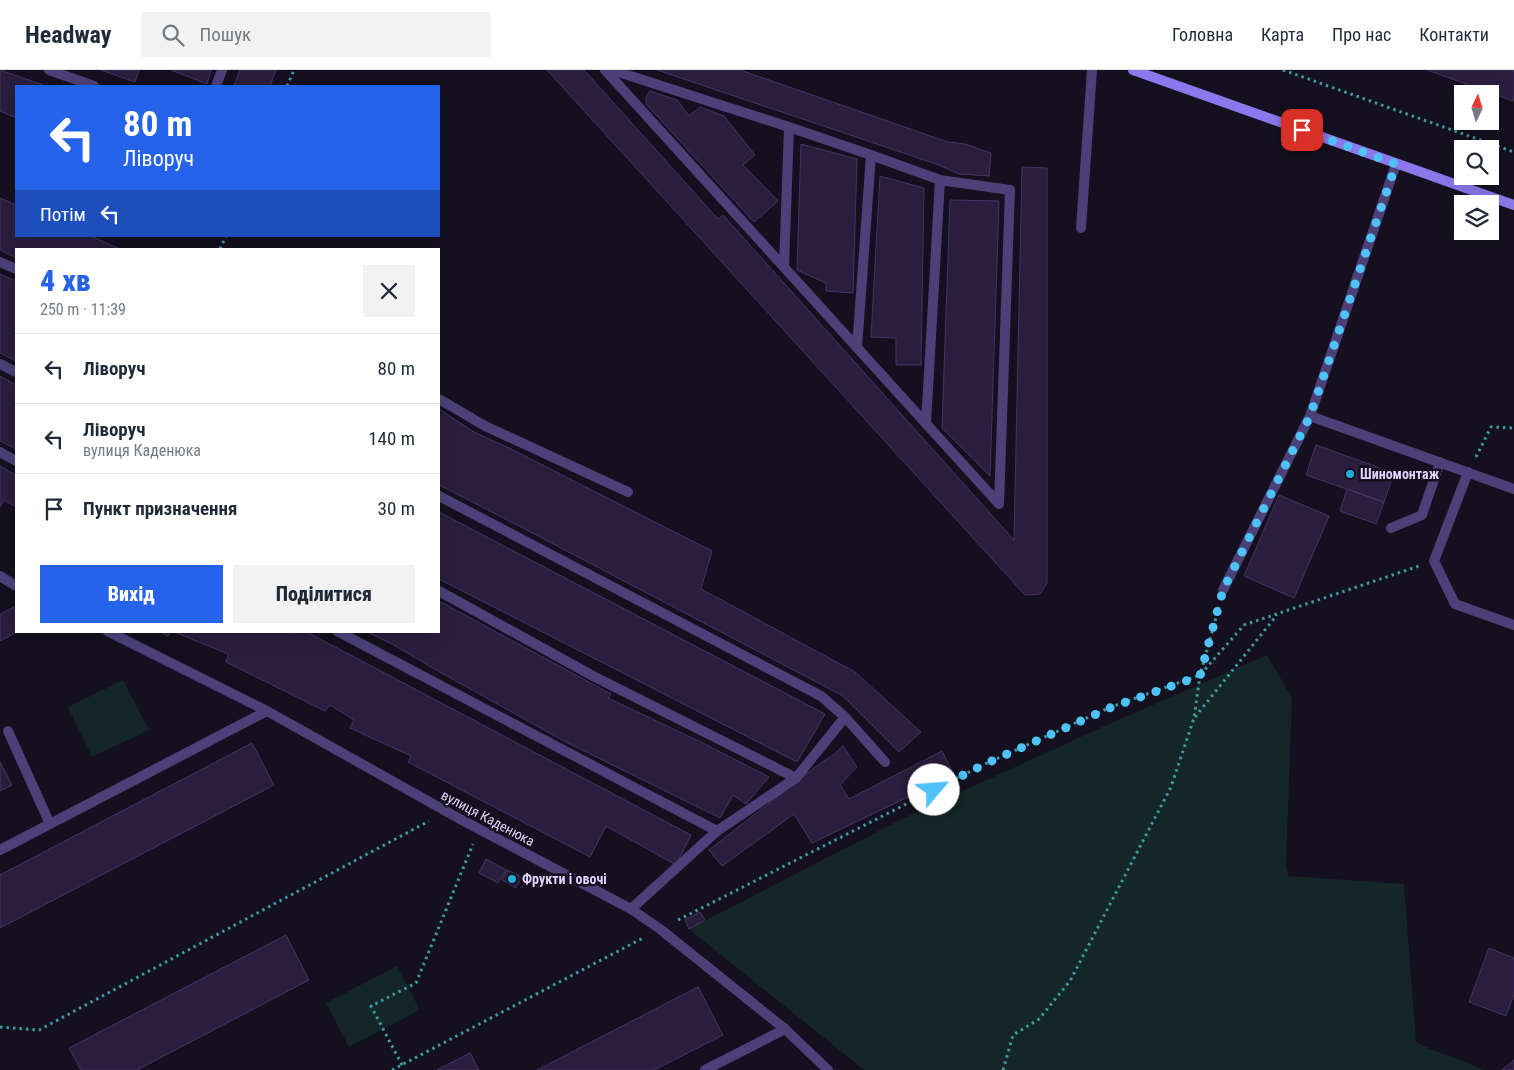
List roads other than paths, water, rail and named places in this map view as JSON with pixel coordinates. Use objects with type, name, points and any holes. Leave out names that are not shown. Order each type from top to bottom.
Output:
[{"type":"street","points":[[49,70],[91,85]]},
{"type":"street","points":[[216,85],[222,70]]},
{"type":"street","points":[[605,70],[999,504],[1010,190],[940,180],[871,154],[612,70]]},
{"type":"street","points":[[1081,228],[1092,70]]},
{"type":"street","points":[[1133,70],[1514,205]]},
{"type":"street","points":[[784,266],[789,127]]},
{"type":"street","points":[[857,348],[871,154]]},
{"type":"street","points":[[1223,590],[1310,416],[1396,164]]},
{"type":"street","points":[[926,424],[940,180]]},
{"type":"street","points":[[0,262],[15,269]]},
{"type":"street","points":[[0,364],[15,372]]},
{"type":"street","points":[[440,400],[485,426],[628,492]]},
{"type":"street","points":[[1310,416],[1514,489]]},
{"type":"street","points":[[0,452],[15,460]]},
{"type":"street","points":[[1392,528],[1422,515],[1440,462]]},
{"type":"street","points":[[1468,472],[1434,561],[1455,604],[1514,625]]},
{"type":"street","points":[[440,497],[821,696],[845,717],[885,762]]},
{"type":"street","points":[[0,576],[15,585]]},
{"type":"street","points":[[440,592],[593,676],[796,778]]},
{"type":"street","name":"вулиця Каденюка","points":[[110,633],[267,711],[479,830],[631,909],[660,929],[785,1029],[828,1070]]},
{"type":"street","points":[[341,633],[717,831]]},
{"type":"street","points":[[0,850],[267,711]]},
{"type":"street","points":[[631,909],[717,831],[796,778],[845,717]]},
{"type":"street","points":[[8,731],[50,824]]},
{"type":"street","points":[[706,1070],[785,1029]]},
{"type":"place","name":"Шиномонтаж","points":[[1350,474]]},
{"type":"place","name":"Фрукти і овочі","points":[[512,879]]}]
